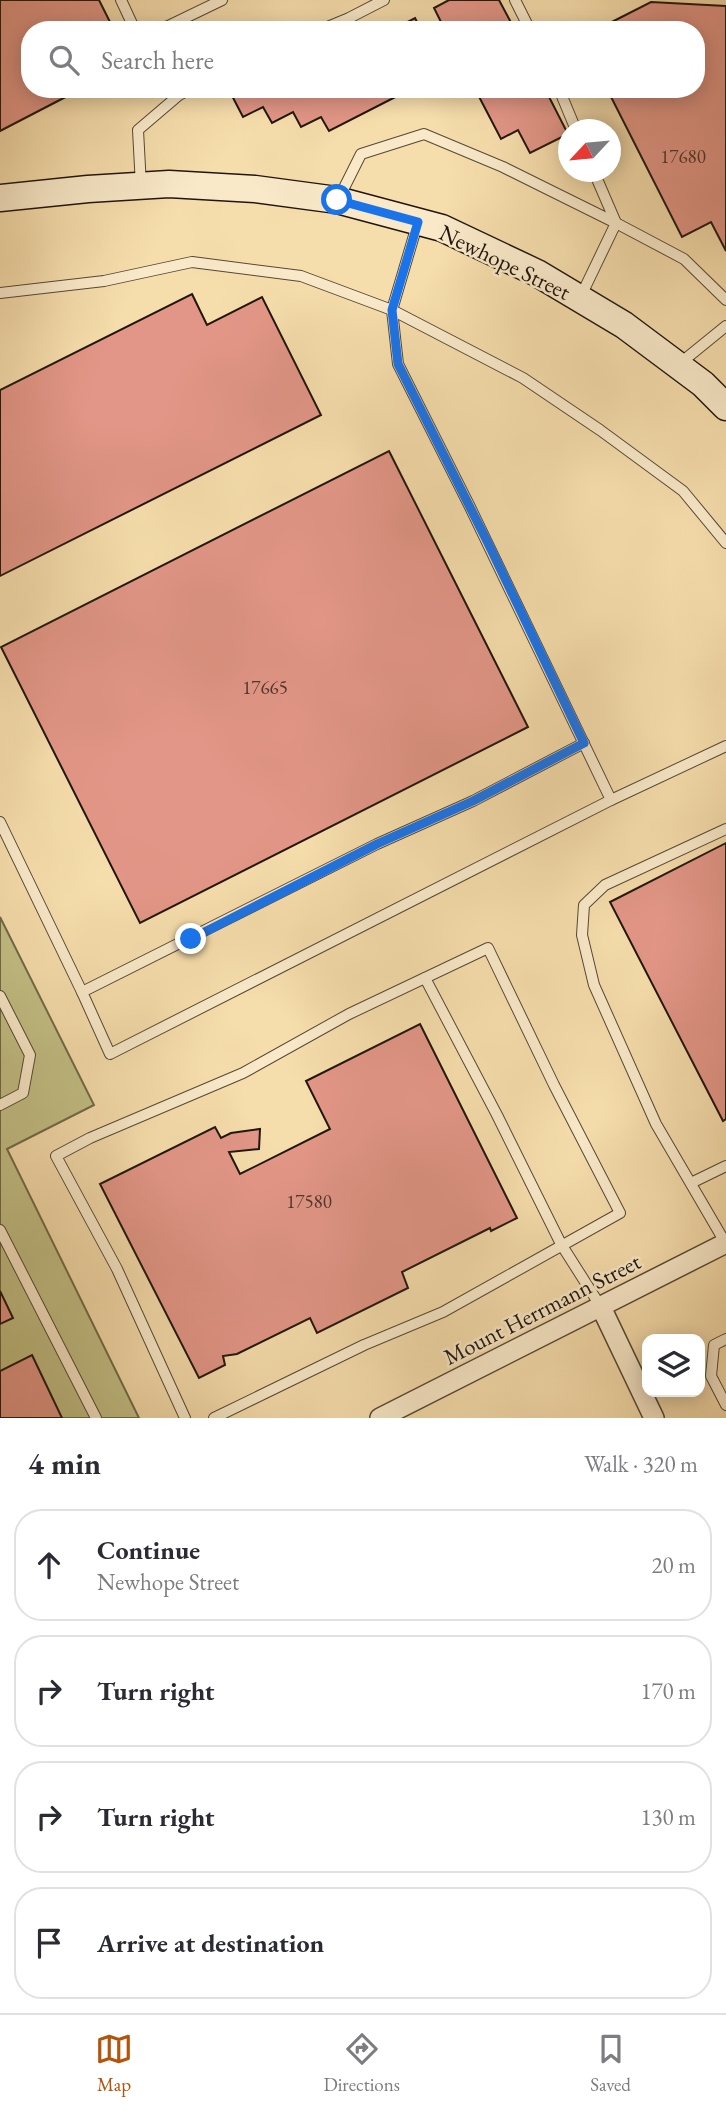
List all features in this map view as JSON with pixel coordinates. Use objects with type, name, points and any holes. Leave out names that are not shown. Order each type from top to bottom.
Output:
[{"type":"street","name":"Newhope Street","points":[[0,198],[169,184],[255,188],[337,200],[442,228],[525,268],[624,325],[703,384],[726,407]]},
{"type":"street","name":"Mount Herrmann Street","points":[[380,1418],[726,1244]]},
{"type":"street","points":[[601,1307],[654,1418]]},
{"type":"lane","points":[[121,0],[131,21]]},
{"type":"lane","points":[[179,21],[222,0]]},
{"type":"lane","points":[[342,21],[384,0]]},
{"type":"lane","points":[[516,0],[526,21]]},
{"type":"lane","points":[[141,186],[138,130],[175,98]]},
{"type":"lane","points":[[563,98],[571,119]]},
{"type":"lane","points":[[337,200],[361,155],[424,134],[503,167],[684,259],[726,300]]},
{"type":"lane","points":[[580,299],[615,223],[598,182]]},
{"type":"lane","points":[[418,222],[392,310],[398,364],[611,800]]},
{"type":"lane","points":[[0,293],[104,281],[192,262],[301,276],[392,310],[523,378],[683,491],[726,542]]},
{"type":"lane","points":[[678,366],[726,326]]},
{"type":"lane","points":[[82,992],[377,844],[473,801],[584,743]]},
{"type":"lane","points":[[0,822],[110,1054],[611,800],[726,746]]},
{"type":"lane","points":[[726,829],[605,885],[584,905],[582,935],[594,985],[656,1124],[726,1244]]},
{"type":"lane","points":[[185,1418],[117,1269],[56,1156],[90,1138],[243,1073],[349,1014],[488,948],[620,1213],[443,1312],[364,1345],[214,1418]]},
{"type":"lane","points":[[425,978],[561,1244],[601,1307]]},
{"type":"lane","points":[[0,996],[30,1055],[23,1093],[0,1105]]},
{"type":"lane","points":[[691,1183],[726,1166]]},
{"type":"lane","points":[[0,1230],[96,1418]]},
{"type":"lane","points":[[726,1339],[714,1345],[711,1376],[726,1405]]},
{"type":"shaded area","points":[[0,917],[94,1105],[7,1149],[139,1418],[0,1418]]},
{"type":"building","points":[[0,0],[99,0],[110,21],[21,21],[21,98],[64,98],[0,131]]},
{"type":"building","points":[[449,0],[499,0],[510,21],[440,21],[434,8]]},
{"type":"building","points":[[651,2],[726,6],[726,251],[711,222],[682,237],[612,98],[705,98],[705,21],[614,21]]},
{"type":"building","points":[[233,98],[393,98],[329,131],[321,117],[301,127],[293,112],[272,123],[263,107],[243,117]]},
{"type":"building","points":[[480,98],[550,98],[560,119],[558,119],[558,139],[530,153],[518,130],[501,139]]},
{"type":"building","points":[[192,294],[207,325],[262,297],[321,415],[0,576],[0,390]]},
{"type":"building","points":[[389,451],[528,727],[140,923],[1,647]]},
{"type":"building","points":[[726,843],[726,1119],[723,1121],[610,902]]},
{"type":"building","points":[[420,1024],[517,1218],[491,1231],[490,1228],[402,1272],[408,1288],[317,1333],[310,1318],[237,1354],[223,1356],[225,1365],[199,1378],[100,1184],[215,1127],[221,1138],[231,1133],[260,1129],[259,1149],[229,1152],[240,1174],[330,1129],[306,1081]]},
{"type":"building","points":[[0,1291],[13,1318],[0,1324]]},
{"type":"building","points":[[32,1355],[62,1418],[0,1418],[0,1371]]},
{"type":"route","points":[[191,939],[377,844],[473,801],[584,743],[398,364],[392,310],[418,222],[337,200]]}]
